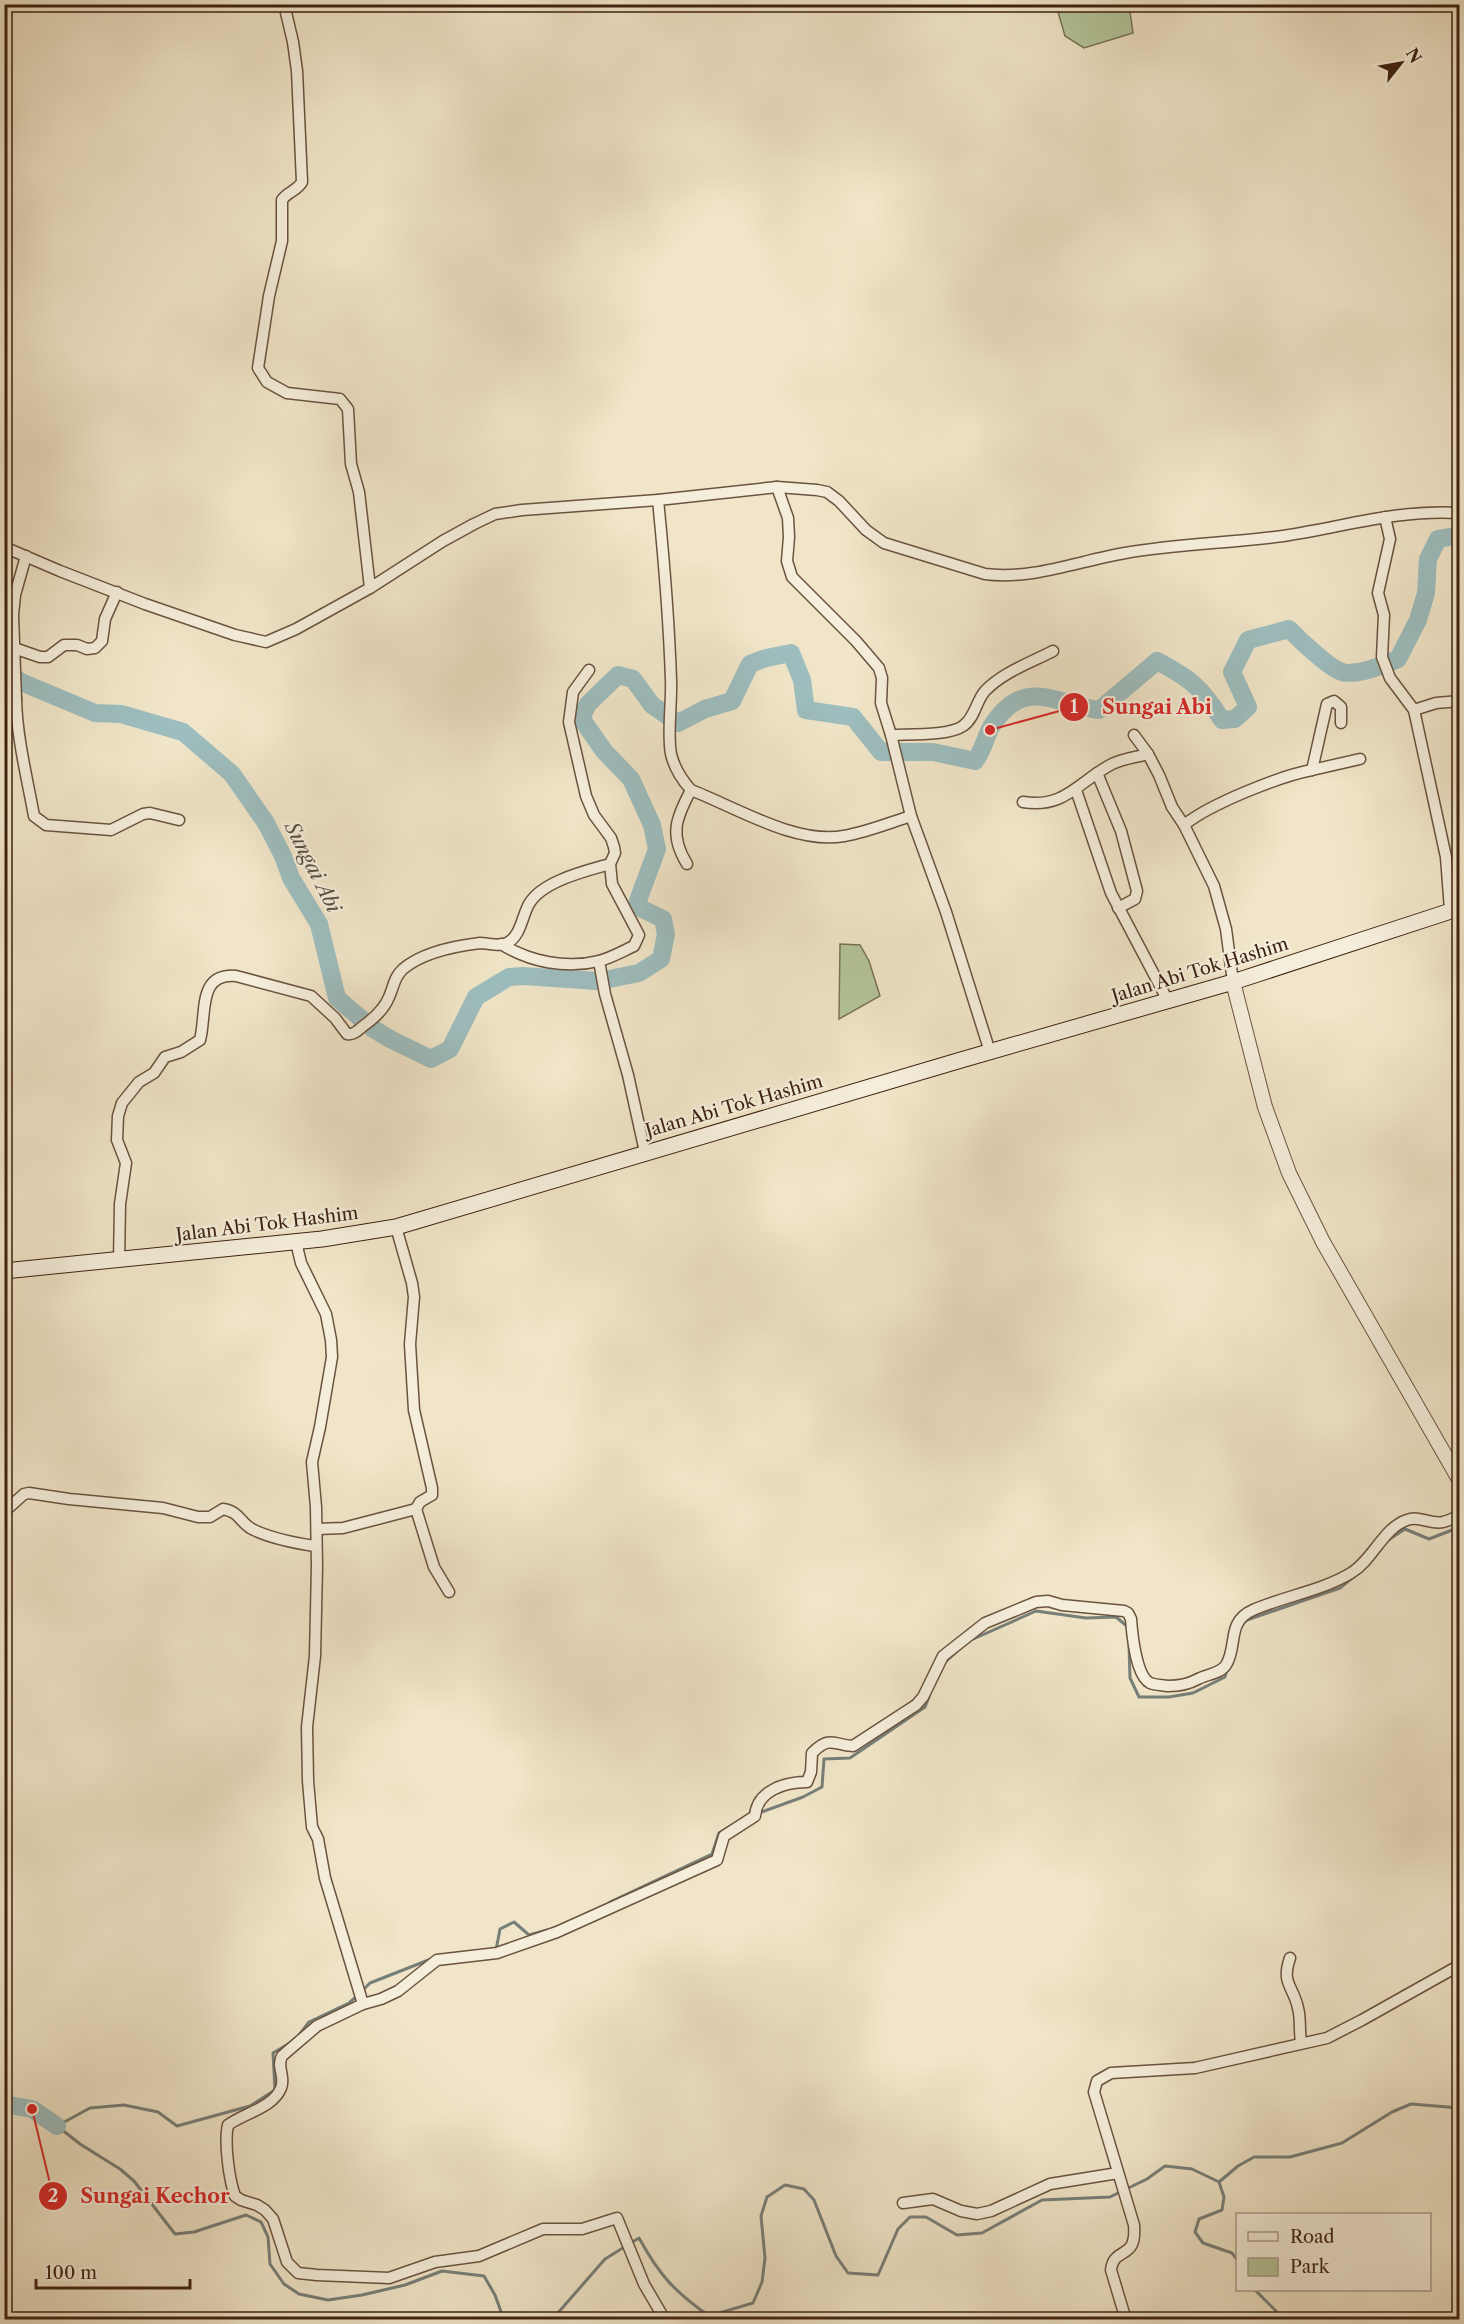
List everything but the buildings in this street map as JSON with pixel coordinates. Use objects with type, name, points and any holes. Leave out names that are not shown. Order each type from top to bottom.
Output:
[{"type":"main road","name":"Jalan Abi Tok Hashim","points":[[4,1271],[296,1242],[396,1227],[645,1152],[1233,982],[1455,909]]},
{"type":"street","points":[[284,4],[297,71],[302,182],[282,200],[282,241],[269,296],[258,368],[267,382],[287,393],[340,399],[345,403],[348,409],[351,464],[359,492],[370,588]]},
{"type":"street","points":[[777,487],[788,518],[788,569],[798,584],[824,607],[879,668],[882,678],[881,703],[911,816],[946,912],[990,1052]]},
{"type":"street","points":[[4,547],[60,572],[190,620],[266,642],[296,629],[370,588],[443,541],[495,514],[522,510],[658,501],[777,487],[799,487],[827,492],[839,501],[866,530],[884,543],[985,574],[1000,576],[1037,573],[1124,553],[1199,543],[1283,536],[1418,512],[1460,513]]},
{"type":"street","points":[[658,501],[666,583],[672,710],[670,745],[674,764],[691,790],[748,815],[807,836],[842,836],[911,816]]},
{"type":"street","points":[[1385,517],[1390,539],[1378,593],[1384,615],[1382,657],[1390,678],[1414,710],[1455,909]]},
{"type":"street","points":[[26,556],[15,595],[16,725],[34,816],[46,825],[111,830],[143,814],[150,813],[179,820]]},
{"type":"street","points":[[14,648],[40,657],[48,657],[63,645],[95,648],[102,641],[105,619],[117,592]]},
{"type":"street","points":[[892,741],[951,731],[963,726],[970,719],[981,696],[988,688],[1015,670],[1053,651]]},
{"type":"street","points":[[501,944],[518,955],[550,963],[599,961],[634,946],[639,935],[612,884],[610,864],[615,853],[614,847],[586,796],[569,722],[573,692],[589,670]]},
{"type":"street","points":[[4,691],[16,699]]},
{"type":"street","points":[[1312,770],[1327,704],[1334,701],[1341,706],[1341,723]]},
{"type":"street","points":[[1414,710],[1436,703],[1460,701]]},
{"type":"street","points":[[1134,735],[1148,754],[1172,807],[1185,825],[1214,886],[1220,903],[1233,982],[1265,1107],[1277,1144],[1294,1184],[1323,1242],[1460,1481]]},
{"type":"street","points":[[1023,802],[1046,804],[1060,799],[1114,763],[1148,754]]},
{"type":"street","points":[[1185,825],[1204,812],[1237,797],[1312,770],[1360,759]]},
{"type":"street","points":[[1097,773],[1120,831],[1137,891],[1135,899],[1118,908]]},
{"type":"street","points":[[687,864],[676,843],[675,829],[681,808],[691,790]]},
{"type":"street","points":[[1076,790],[1111,893],[1168,1001]]},
{"type":"street","points":[[119,1261],[120,1204],[126,1163],[117,1140],[118,1116],[122,1103],[139,1082],[154,1073],[165,1058],[181,1052],[200,1040],[206,994],[214,979],[224,975],[236,976],[311,996],[334,1018],[346,1034],[354,1034],[376,1016],[388,999],[397,975],[416,959],[467,945],[483,943],[505,945],[522,924],[529,903],[543,889],[582,872],[610,864]]},
{"type":"street","points":[[599,961],[604,994],[628,1076],[645,1152]]},
{"type":"street","points":[[317,1528],[343,1528],[416,1509],[420,1502],[432,1495],[414,1410],[410,1344],[414,1297],[396,1227]]},
{"type":"street","points":[[296,1242],[301,1263],[326,1314],[332,1357],[312,1462],[317,1528],[315,1656],[307,1727],[308,1781],[312,1827],[318,1839],[325,1878],[360,1996]]},
{"type":"street","points":[[4,1512],[24,1494],[29,1493],[163,1508],[198,1517],[210,1517],[223,1509],[237,1513],[245,1524],[257,1532],[315,1546]]},
{"type":"street","points":[[416,1509],[434,1567],[449,1592]]},
{"type":"street","points":[[665,2319],[644,2284],[617,2218],[582,2229],[543,2229],[479,2256],[435,2262],[389,2278],[298,2273],[287,2262],[273,2219],[265,2210],[236,2196],[232,2187],[228,2125],[263,2107],[281,2090],[284,2079],[280,2060],[282,2056],[317,2026],[360,1996],[381,1999],[398,1991],[437,1960],[497,1953],[539,1939],[609,1911],[717,1860],[724,1836],[755,1813],[766,1793],[798,1782],[807,1782],[811,1772],[812,1753],[825,1742],[853,1746],[916,1705],[923,1698],[943,1656],[985,1623],[1036,1602],[1048,1601],[1062,1605],[1124,1611],[1131,1619],[1139,1668],[1144,1678],[1150,1683],[1160,1685],[1190,1683],[1219,1671],[1225,1666],[1232,1637],[1240,1619],[1252,1611],[1330,1584],[1353,1572],[1404,1520],[1415,1518],[1441,1523],[1460,1515]]},
{"type":"street","points":[[1290,1958],[1286,1980],[1299,2009],[1301,2042]]},
{"type":"street","points":[[1126,2319],[1111,2270],[1112,2263],[1117,2256],[1131,2249],[1134,2243],[1134,2225],[1094,2092],[1094,2087],[1101,2077],[1111,2073],[1140,2070],[1195,2068],[1327,2037],[1460,1965]]},
{"type":"street","points":[[903,2203],[933,2199],[961,2211],[977,2214],[991,2211],[1050,2184],[1120,2178]]},
{"type":"green space","points":[[1056,5],[1129,5],[1133,33],[1084,48],[1065,36]]},
{"type":"green space","points":[[840,944],[860,945],[869,961],[880,996],[839,1019]]},
{"type":"waterway","name":"Sungai Abi","points":[[609,979],[639,973],[661,959],[666,934],[663,919],[636,906],[657,849],[652,825],[631,779],[604,751],[581,718],[588,704],[618,675],[633,679],[652,705],[678,723],[705,709],[732,701],[750,664],[791,653],[802,680],[806,710],[853,717],[881,752],[933,752],[975,761],[991,727],[1003,711],[1015,702],[1028,697],[1040,697],[1099,710],[1157,661],[1179,673],[1194,685],[1208,699],[1222,720],[1235,719],[1248,707],[1232,672],[1248,640],[1289,629],[1330,665],[1348,673],[1370,669],[1398,659],[1418,620],[1426,593],[1428,559],[1438,539],[1455,536],[1460,538]]},
{"type":"waterway","name":"Sungai Abi","points":[[4,670],[21,682],[95,713],[121,714],[183,732],[232,774],[266,823],[283,856],[291,878],[319,924],[337,998],[372,1028],[390,1039],[431,1059],[450,1049],[476,997],[509,977],[597,981]]},
{"type":"waterway","points":[[1387,1541],[1405,1529],[1429,1539],[1460,1527]]},
{"type":"waterway","points":[[1244,1621],[1340,1588],[1363,1569]]},
{"type":"waterway","points":[[971,1640],[1036,1611],[1086,1618],[1116,1617],[1128,1627]]},
{"type":"waterway","points":[[1129,1646],[1130,1678],[1139,1697],[1169,1697],[1193,1693],[1225,1677],[1227,1669]]},
{"type":"waterway","points":[[944,1663],[961,1648]]},
{"type":"waterway","points":[[759,1813],[803,1797],[822,1787],[824,1759],[850,1758],[925,1707],[929,1697]]},
{"type":"waterway","points":[[610,1902],[712,1854],[719,1833],[739,1821]]},
{"type":"waterway","points":[[496,1950],[500,1929],[514,1922],[529,1935],[547,1930]]},
{"type":"waterway","points":[[362,1991],[370,1983],[431,1959]]},
{"type":"waterway","points":[[299,2035],[309,2022],[349,2003],[357,1996]]},
{"type":"waterway","points":[[290,2043],[273,2053],[275,2090],[250,2106],[177,2126],[158,2112],[124,2105],[90,2108],[57,2126],[134,2181],[175,2234],[194,2232],[246,2215],[261,2222],[268,2237],[270,2264],[284,2284],[299,2294],[328,2300],[362,2295],[405,2285],[442,2271],[484,2276],[495,2295],[504,2320]]},
{"type":"waterway","points":[[4,2104],[32,2109],[57,2126]]},
{"type":"waterway","points":[[1219,2182],[1238,2166],[1254,2157],[1290,2157],[1342,2143],[1392,2112],[1411,2104],[1460,2108]]},
{"type":"waterway","points":[[541,2320],[557,2314],[605,2259],[639,2238],[669,2282],[686,2299],[709,2316],[753,2303],[762,2282],[765,2258],[761,2216],[767,2197],[785,2185],[804,2189],[814,2200],[836,2256],[848,2273],[878,2275],[898,2229],[910,2217],[926,2217],[957,2235],[982,2233],[1042,2200],[1110,2197],[1147,2179],[1165,2166],[1192,2169],[1219,2182],[1224,2197],[1222,2210],[1199,2219],[1195,2232],[1203,2243],[1232,2253],[1236,2258]]},
{"type":"waterway","points":[[1256,2291],[1285,2320]]},
{"type":"place","name":"Sungai Abi","points":[[990,730]]},
{"type":"place","name":"Sungai Kechor","points":[[32,2109]]}]
